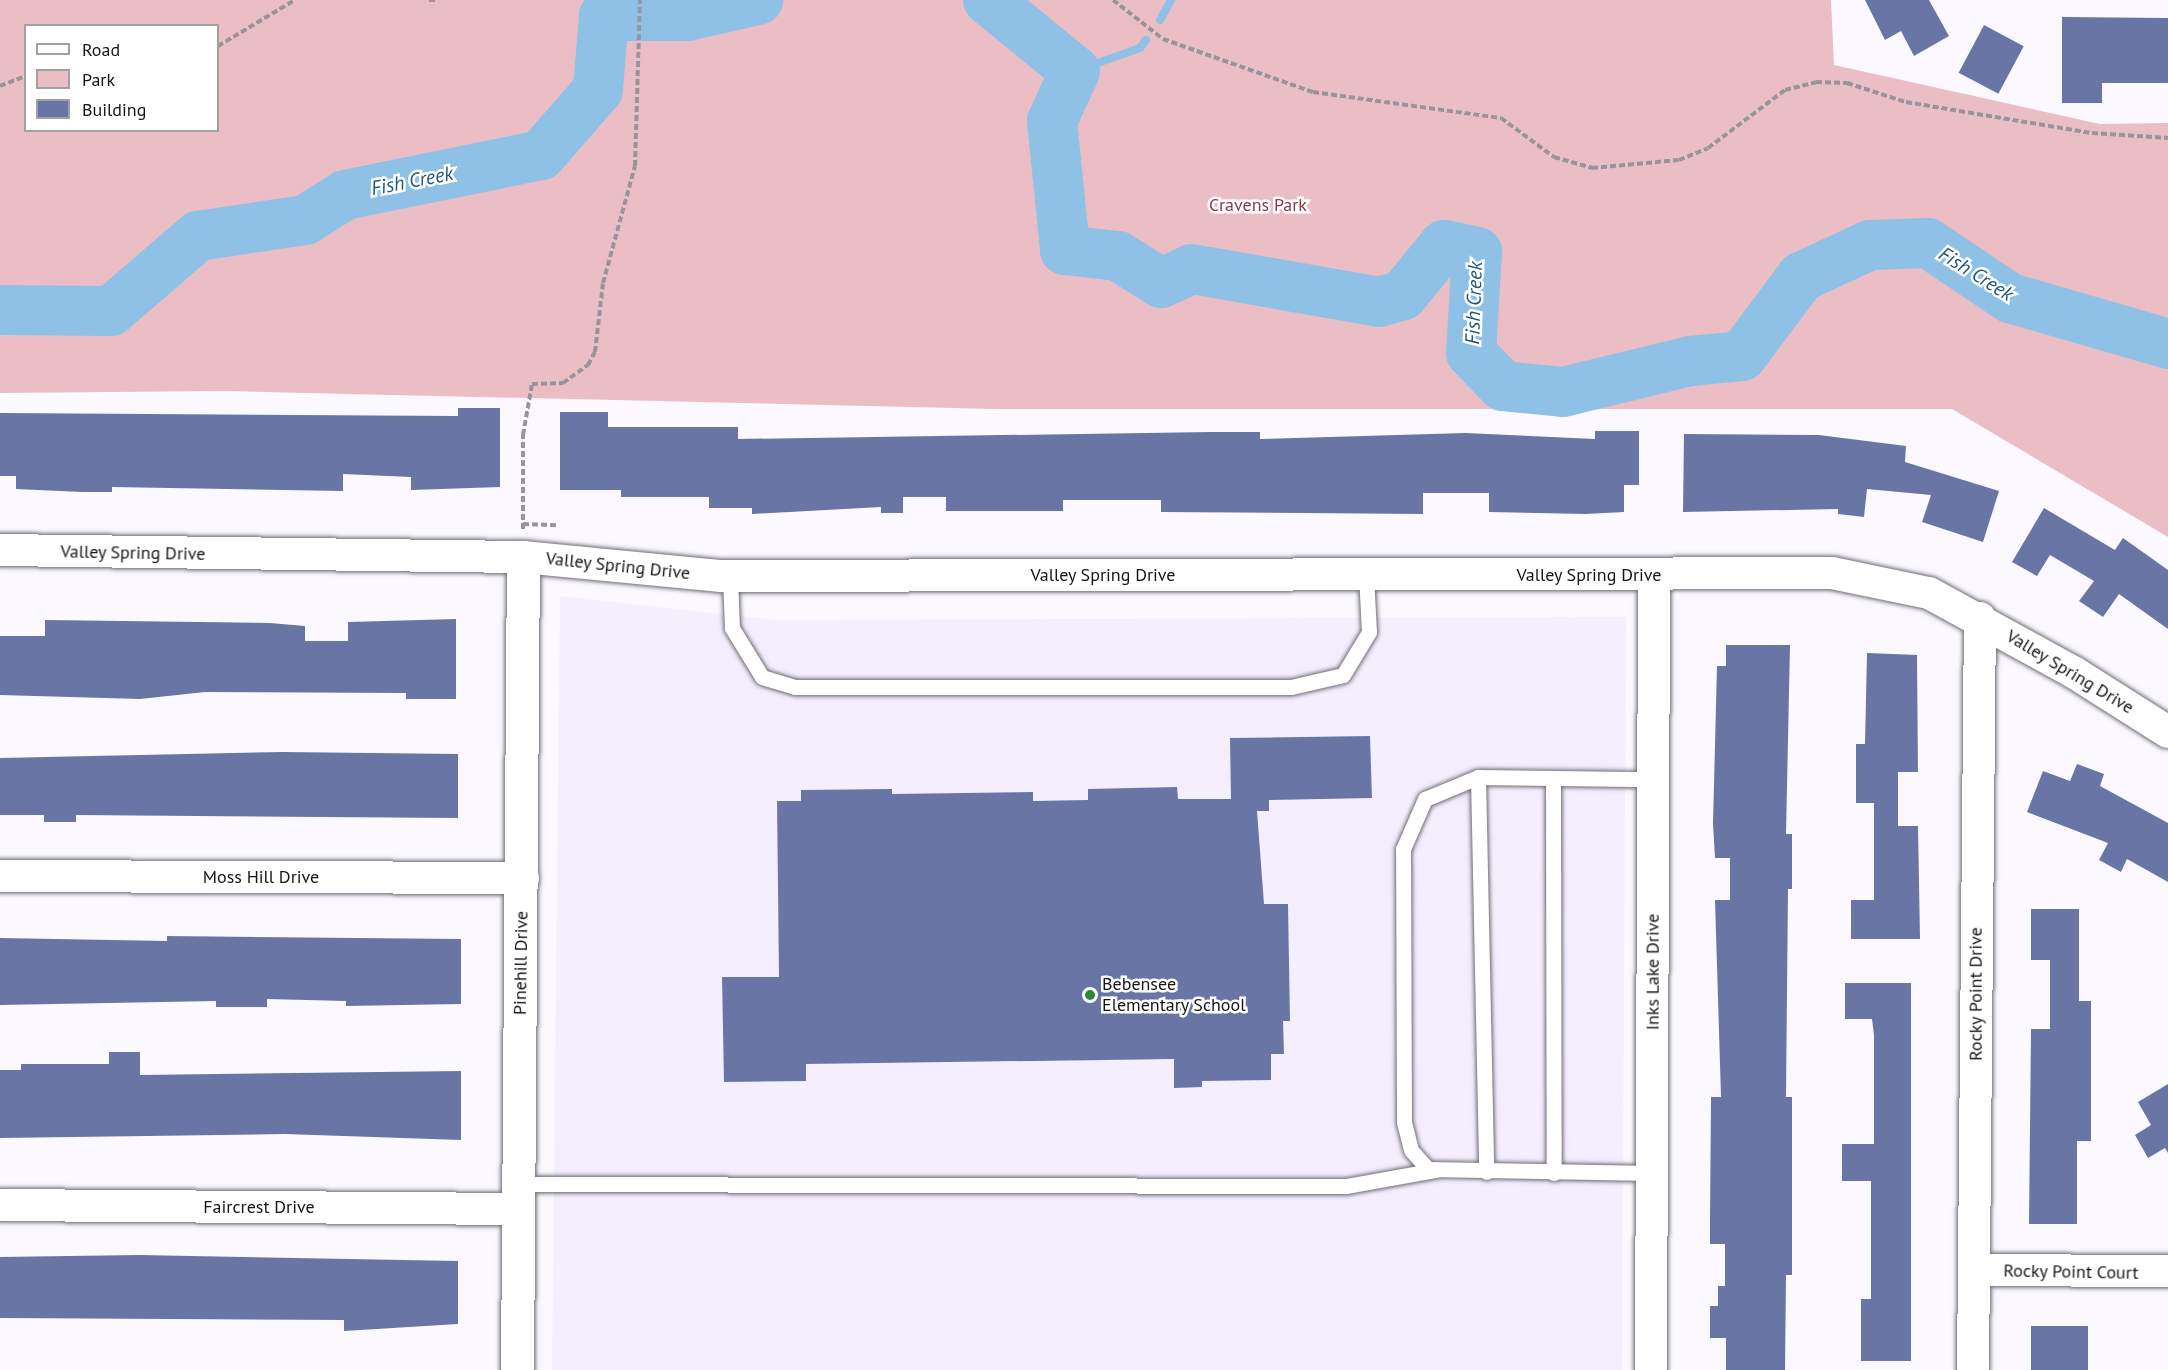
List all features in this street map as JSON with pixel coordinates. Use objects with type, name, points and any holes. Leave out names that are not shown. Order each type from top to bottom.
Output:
[{"type":"street","name":"Valley Spring Drive","points":[[0,550],[523,557],[730,576],[1832,573],[1929,593],[1980,618],[2168,732]]},
{"type":"street","name":"Pinehill Drive","points":[[517,1370],[523,878],[523,557]]},
{"type":"street","name":"Inks Lake Drive","points":[[1651,1370],[1654,574]]},
{"type":"street","name":"Rocky Point Drive","points":[[1973,1370],[1980,618]]},
{"type":"street","name":"Moss Hill Drive","points":[[0,876],[523,878]]},
{"type":"street","name":"Faircrest Drive","points":[[0,1204],[518,1196]]},
{"type":"street","name":"Rocky Point Court","points":[[1974,1270],[2168,1271]]},
{"type":"lane","points":[[730,576],[732,628],[762,677],[795,687],[1291,687],[1343,675],[1369,632],[1366,575]]},
{"type":"lane","points":[[1652,1173],[1436,1170],[1428,1169],[1411,1150],[1404,1122],[1403,849],[1425,799],[1478,777],[1553,780],[1653,778]]},
{"type":"lane","points":[[1478,777],[1486,1172]]},
{"type":"lane","points":[[1553,780],[1554,1173]]},
{"type":"lane","points":[[518,1196],[1346,1186],[1436,1170]]},
{"type":"path","points":[[219,45],[295,0]]},
{"type":"path","points":[[429,0],[436,0]]},
{"type":"path","points":[[523,557],[523,435],[532,384],[563,383],[582,371],[595,352],[603,283],[634,166],[640,0]]},
{"type":"path","points":[[1113,0],[1163,39],[1312,92],[1501,118],[1554,157],[1592,168],[1679,160],[1708,148],[1785,90],[1816,82],[1847,83],[1906,102],[2092,133],[2168,138]]},
{"type":"path","points":[[0,86],[24,77]]},
{"type":"path","points":[[523,524],[559,525]]},
{"type":"shaded area","name":"Bebensee Elementary School","points":[[560,596],[774,620],[1626,617],[1622,1370],[552,1370]]},
{"type":"green space","name":"Cravens Park","points":[[0,0],[1831,0],[1834,65],[2100,124],[2168,123],[2168,537],[1952,409],[995,409],[227,391],[0,393]]},
{"type":"building","points":[[1865,0],[1929,0],[1949,36],[1914,56],[1901,31],[1885,40]]},
{"type":"building","points":[[2062,17],[2168,18],[2168,83],[2102,83],[2102,103],[2062,103]]},
{"type":"building","points":[[1984,25],[2024,46],[1998,94],[1959,73]]},
{"type":"building","points":[[458,408],[500,408],[500,487],[411,490],[411,477],[343,474],[343,491],[112,487],[112,492],[82,492],[16,489],[16,476],[0,476],[0,413],[458,416]]},
{"type":"building","points":[[560,412],[608,412],[608,427],[738,427],[738,439],[1260,432],[1260,439],[1465,433],[1595,439],[1595,431],[1639,431],[1639,485],[1624,485],[1624,512],[1586,514],[1489,512],[1489,493],[1423,493],[1423,514],[1161,512],[1161,500],[1063,500],[1063,511],[946,511],[946,497],[903,497],[903,513],[881,513],[881,507],[752,514],[752,508],[709,508],[709,497],[621,497],[621,490],[560,490]]},
{"type":"building","points":[[1684,434],[1819,435],[1906,446],[1905,462],[1999,491],[1983,542],[1922,522],[1931,495],[1867,489],[1864,517],[1838,514],[1838,509],[1683,512]]},
{"type":"building","points":[[2044,508],[2115,550],[2123,538],[2168,570],[2168,629],[2119,594],[2103,617],[2079,601],[2094,581],[2050,555],[2037,576],[2012,562]]},
{"type":"building","points":[[456,619],[456,699],[406,699],[406,693],[205,692],[140,699],[0,695],[0,636],[45,636],[45,620],[270,623],[305,626],[305,641],[348,641],[348,622]]},
{"type":"building","points":[[1726,645],[1790,645],[1786,834],[1792,834],[1792,889],[1788,889],[1786,1097],[1792,1097],[1792,1275],[1786,1275],[1785,1370],[1726,1370],[1726,1338],[1710,1338],[1710,1306],[1718,1306],[1718,1286],[1725,1286],[1725,1244],[1710,1244],[1710,1220],[1711,1097],[1721,1097],[1715,900],[1730,900],[1730,858],[1715,858],[1713,824],[1717,666],[1726,666]]},
{"type":"building","points":[[1867,653],[1917,655],[1918,772],[1898,772],[1898,826],[1918,826],[1920,939],[1851,939],[1851,900],[1874,900],[1874,803],[1856,803],[1856,744],[1865,744]]},
{"type":"building","points":[[1370,736],[1372,798],[1269,800],[1269,811],[1257,811],[1264,904],[1288,904],[1290,1021],[1283,1021],[1284,1054],[1271,1054],[1271,1080],[1202,1081],[1202,1087],[1174,1088],[1174,1059],[806,1064],[806,1081],[724,1082],[722,977],[779,977],[777,801],[801,801],[801,790],[892,789],[892,794],[1033,792],[1033,801],[1088,800],[1088,789],[1177,787],[1178,799],[1231,799],[1230,738]]},
{"type":"building","points":[[283,752],[458,754],[458,818],[76,815],[76,822],[44,822],[44,815],[0,815],[0,758]]},
{"type":"building","points":[[2077,764],[2104,774],[2100,786],[2168,823],[2168,882],[2127,859],[2121,872],[2099,860],[2108,843],[2027,812],[2043,771],[2070,781]]},
{"type":"building","points":[[2031,909],[2079,909],[2079,1001],[2091,1001],[2091,1141],[2077,1141],[2077,1224],[2029,1224],[2031,1029],[2050,1029],[2050,960],[2031,960]]},
{"type":"building","points":[[167,936],[461,939],[461,1004],[346,1006],[346,1001],[267,999],[267,1007],[216,1007],[216,1001],[0,1005],[0,938],[167,941]]},
{"type":"building","points":[[1845,983],[1911,983],[1911,1361],[1861,1361],[1861,1299],[1871,1299],[1871,1181],[1842,1181],[1842,1144],[1874,1144],[1874,1035],[1872,1019],[1845,1019]]},
{"type":"building","points":[[109,1052],[140,1052],[140,1075],[461,1071],[461,1140],[285,1134],[0,1138],[0,1070],[21,1070],[21,1064],[109,1064]]},
{"type":"building","points":[[2168,1084],[2168,1153],[2165,1148],[2148,1158],[2135,1135],[2151,1125],[2138,1102]]},
{"type":"building","points":[[139,1255],[458,1261],[458,1324],[344,1331],[344,1320],[0,1318],[0,1257]]},
{"type":"building","points":[[2031,1326],[2088,1326],[2088,1370],[2031,1370]]},
{"type":"waterway","name":"Fish Creek","points":[[0,310],[111,311],[198,236],[305,220],[345,195],[541,155],[598,90],[604,16],[688,16],[758,0]]},
{"type":"waterway","name":"Fish Creek","points":[[988,0],[1075,71],[1052,121],[1065,250],[1118,256],[1161,283],[1192,269],[1379,302],[1403,295],[1444,245],[1477,252],[1471,353],[1503,386],[1563,392],[1690,361],[1742,356],[1801,277],[1870,245],[1928,243],[2010,298],[2168,344]]},
{"type":"waterway","points":[[1160,20],[1171,0]]},
{"type":"waterway","points":[[1075,71],[1140,48],[1146,40]]},
{"type":"place","name":"Bebensee Elementary School","points":[[1090,995]]}]
